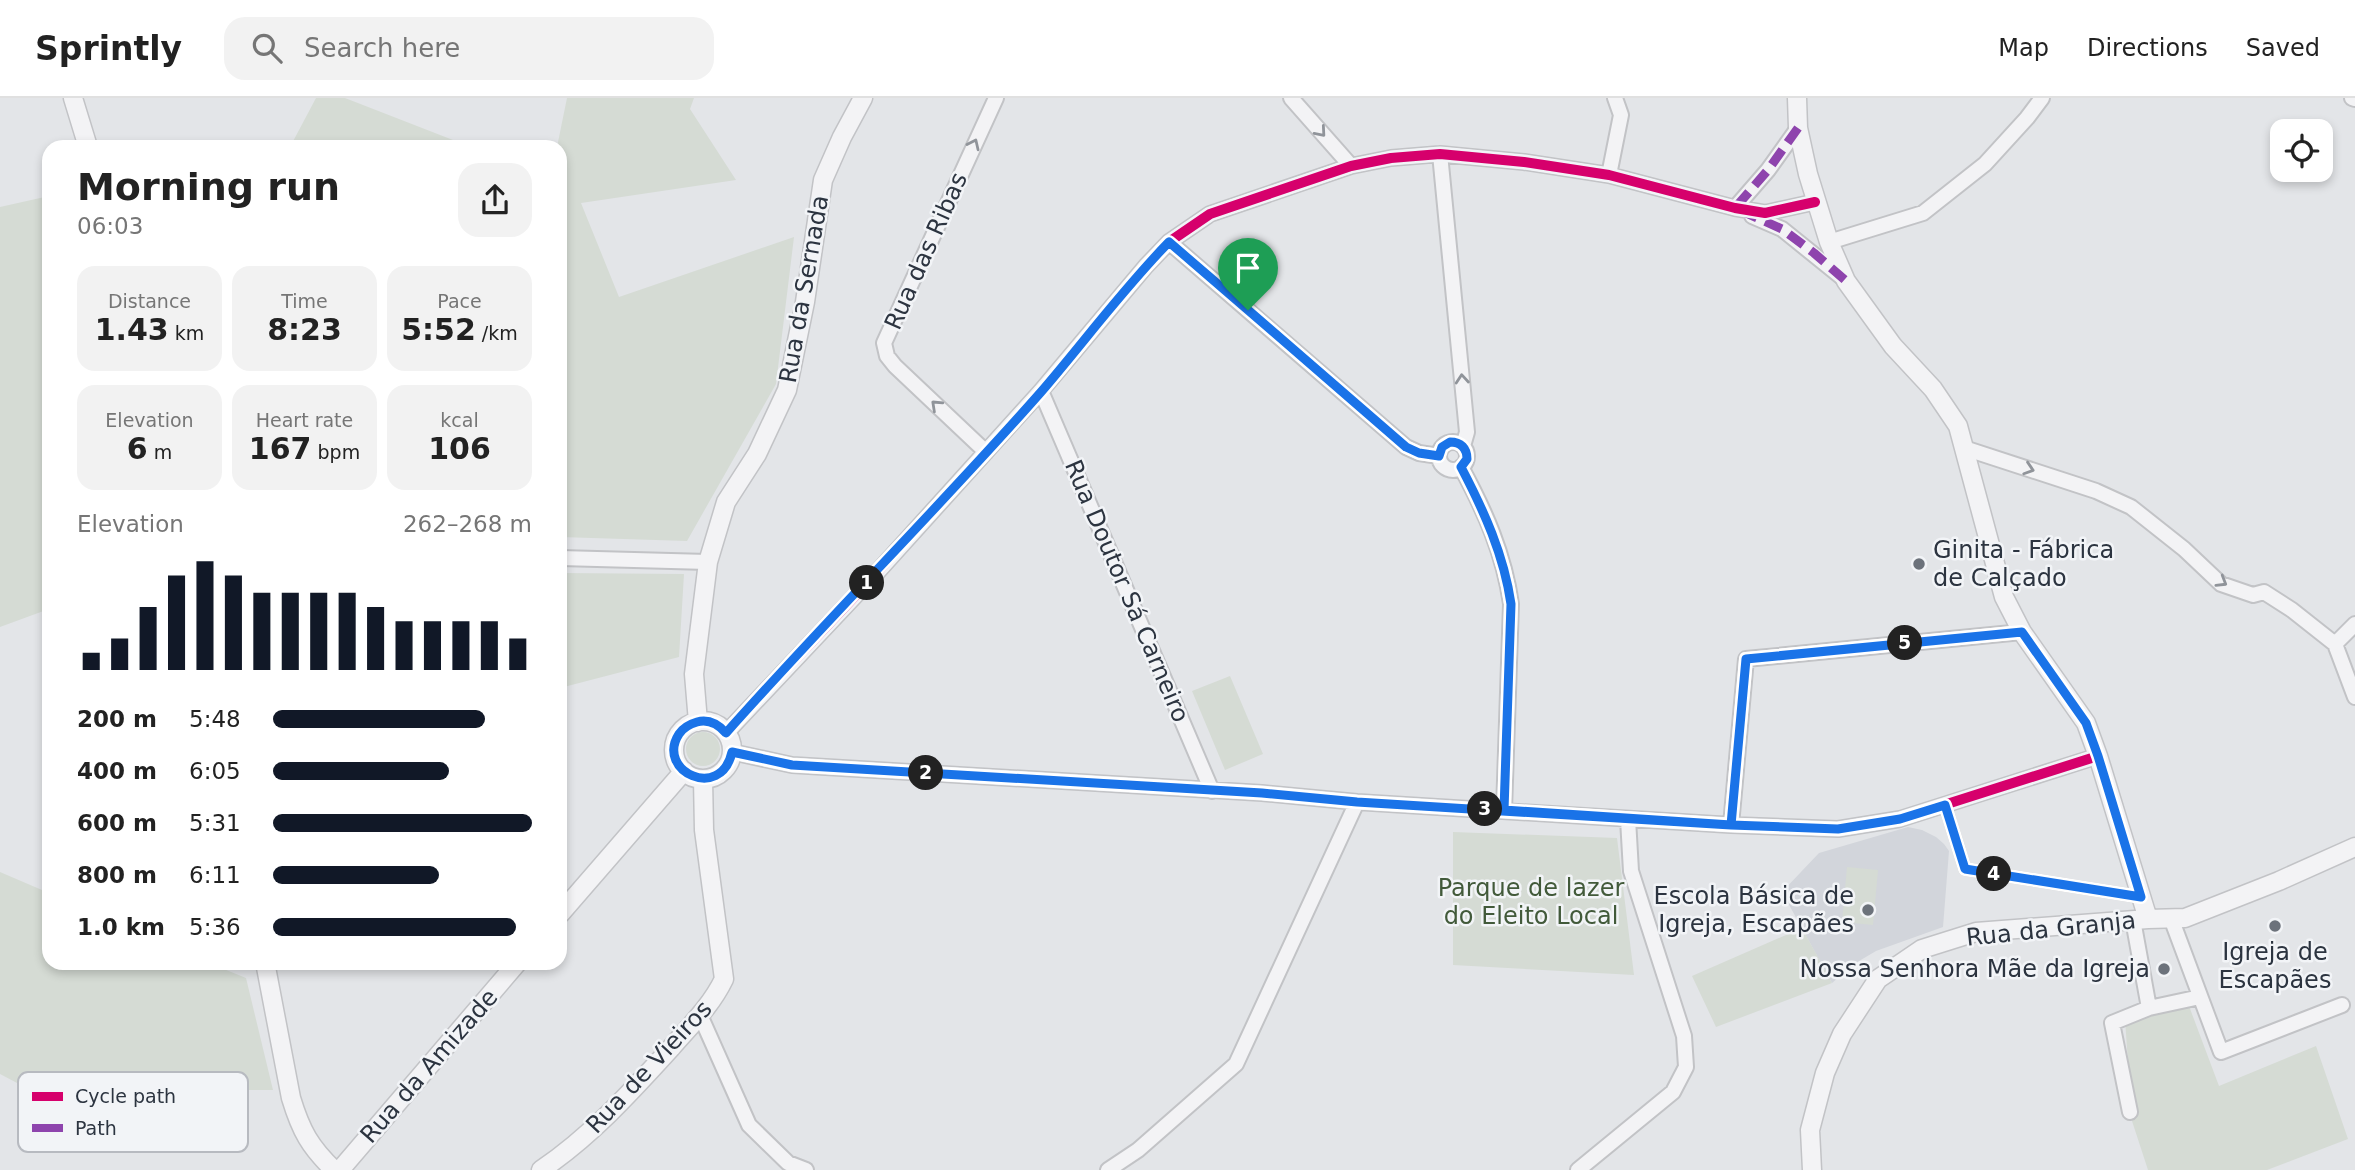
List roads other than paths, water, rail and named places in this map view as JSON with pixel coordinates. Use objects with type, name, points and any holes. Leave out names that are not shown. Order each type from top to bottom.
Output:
[{"type":"street","points":[[73,98],[86,140]]},
{"type":"street","name":"Rua da Sernada","points":[[698,722],[694,674],[708,562],[726,502],[757,454],[787,390],[805,302],[823,180],[863,98]]},
{"type":"street","name":"Rua das Ribas","points":[[986,452],[895,366],[887,356],[884,344],[996,98]]},
{"type":"street","points":[[1291,98],[1351,166]]},
{"type":"street","points":[[1609,175],[1622,115],[1615,98]]},
{"type":"street","points":[[1797,98],[1798,128],[1815,202],[1846,281],[1893,346],[1933,390],[1958,426],[2004,597],[2022,632],[2086,723],[2141,897],[2140,919],[2149,1007]]},
{"type":"street","points":[[1829,242],[1923,214],[1985,164],[2042,98]]},
{"type":"street","points":[[1735,208],[1768,170],[1798,128]]},
{"type":"street","points":[[726,733],[1041,391],[1146,266],[1169,242],[1210,214],[1351,166],[1391,158],[1440,153],[1609,175],[1735,208],[1765,213],[1815,202]]},
{"type":"street","points":[[1440,153],[1467,432],[1463,446],[1467,459],[1461,467],[1454,470],[1445,467],[1439,456],[1442,447],[1450,442],[1463,446]]},
{"type":"street","points":[[1735,208],[1782,229],[1846,281]]},
{"type":"street","points":[[1169,242],[1406,447],[1419,453],[1439,456]]},
{"type":"street","name":"Rua Doutor Sá Carneiro","points":[[1041,391],[1212,791]]},
{"type":"street","points":[[1964,448],[2096,491],[2131,507],[2184,549],[2221,584],[2253,595],[2264,592],[2335,644],[2355,697]]},
{"type":"street","points":[[1461,467],[1485,511],[1507,578],[1511,604],[1504,810]]},
{"type":"street","points":[[567,558],[708,562]]},
{"type":"street","points":[[2335,644],[2355,624]]},
{"type":"street","points":[[1731,825],[1746,659],[2022,632]]},
{"type":"street","points":[[698,722],[713,723],[726,733],[732,745],[732,752],[726,768],[719,774],[703,779],[684,771],[675,756],[677,738],[682,730],[698,722]]},
{"type":"street","points":[[732,752],[792,765],[1731,825],[1838,829],[1900,819],[2098,756]]},
{"type":"street","points":[[567,906],[684,771]]},
{"type":"street","name":"Rua de Vieiros","points":[[541,1170],[592,1132],[620,1105],[700,1015],[716,995],[724,979],[704,830],[703,779]]},
{"type":"street","points":[[1108,1170],[1138,1150],[1236,1064],[1357,802]]},
{"type":"street","points":[[1945,805],[1965,869],[2141,897]]},
{"type":"street","points":[[1578,1170],[1673,1092],[1686,1067],[1685,1036],[1631,871],[1628,818]]},
{"type":"street","name":"Rua da Granja","points":[[1812,1170],[1810,1130],[1825,1073],[1842,1034],[1878,979],[1922,949],[1976,932],[2185,918],[2278,881],[2355,846]]},
{"type":"street","points":[[2171,918],[2221,1052],[2342,1004]]},
{"type":"street","points":[[267,970],[297,1119],[305,1138],[334,1170]]},
{"type":"street","name":"Rua da Amizade","points":[[340,1170],[511,970]]},
{"type":"street","points":[[2130,1112],[2112,1023],[2149,1007],[2200,997]]},
{"type":"street","points":[[700,1015],[749,1125],[788,1163],[806,1170]]},
{"type":"place","name":"Ginita - Fábrica de Calçado","points":[[1919,564]]},
{"type":"place","name":"Escola Básica de Igreja, Escapães","points":[[1868,910]]},
{"type":"place","name":"Igreja de Escapães","points":[[2275,926]]},
{"type":"place","name":"Nossa Senhora Mãe da Igreja","points":[[2164,969]]},
{"type":"park label","name":"Parque de lazer do Eleito Local","points":[[1531,902]]}]
